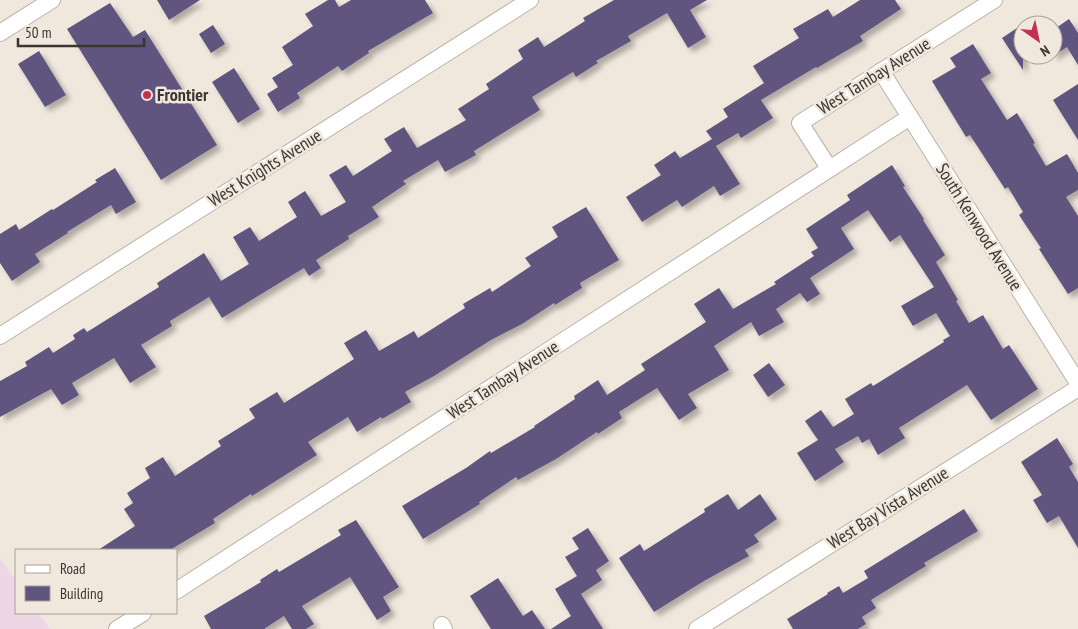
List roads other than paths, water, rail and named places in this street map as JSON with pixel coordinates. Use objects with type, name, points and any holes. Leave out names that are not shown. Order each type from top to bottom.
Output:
[{"type":"street","points":[[0,33],[52,0]]},
{"type":"street","name":"West Knights Avenue","points":[[0,336],[530,0]]},
{"type":"street","name":"West Tambay Avenue","points":[[829,168],[800,123],[994,0]]},
{"type":"street","name":"South Kenwood Avenue","points":[[881,71],[1078,383]]},
{"type":"street","name":"West Tambay Avenue","points":[[178,590],[910,117]]},
{"type":"street","name":"West Bay Vista Avenue","points":[[697,629],[1078,388]]},
{"type":"street","points":[[118,629],[140,614]]},
{"type":"place","name":"Frontier","points":[[147,95]]}]
